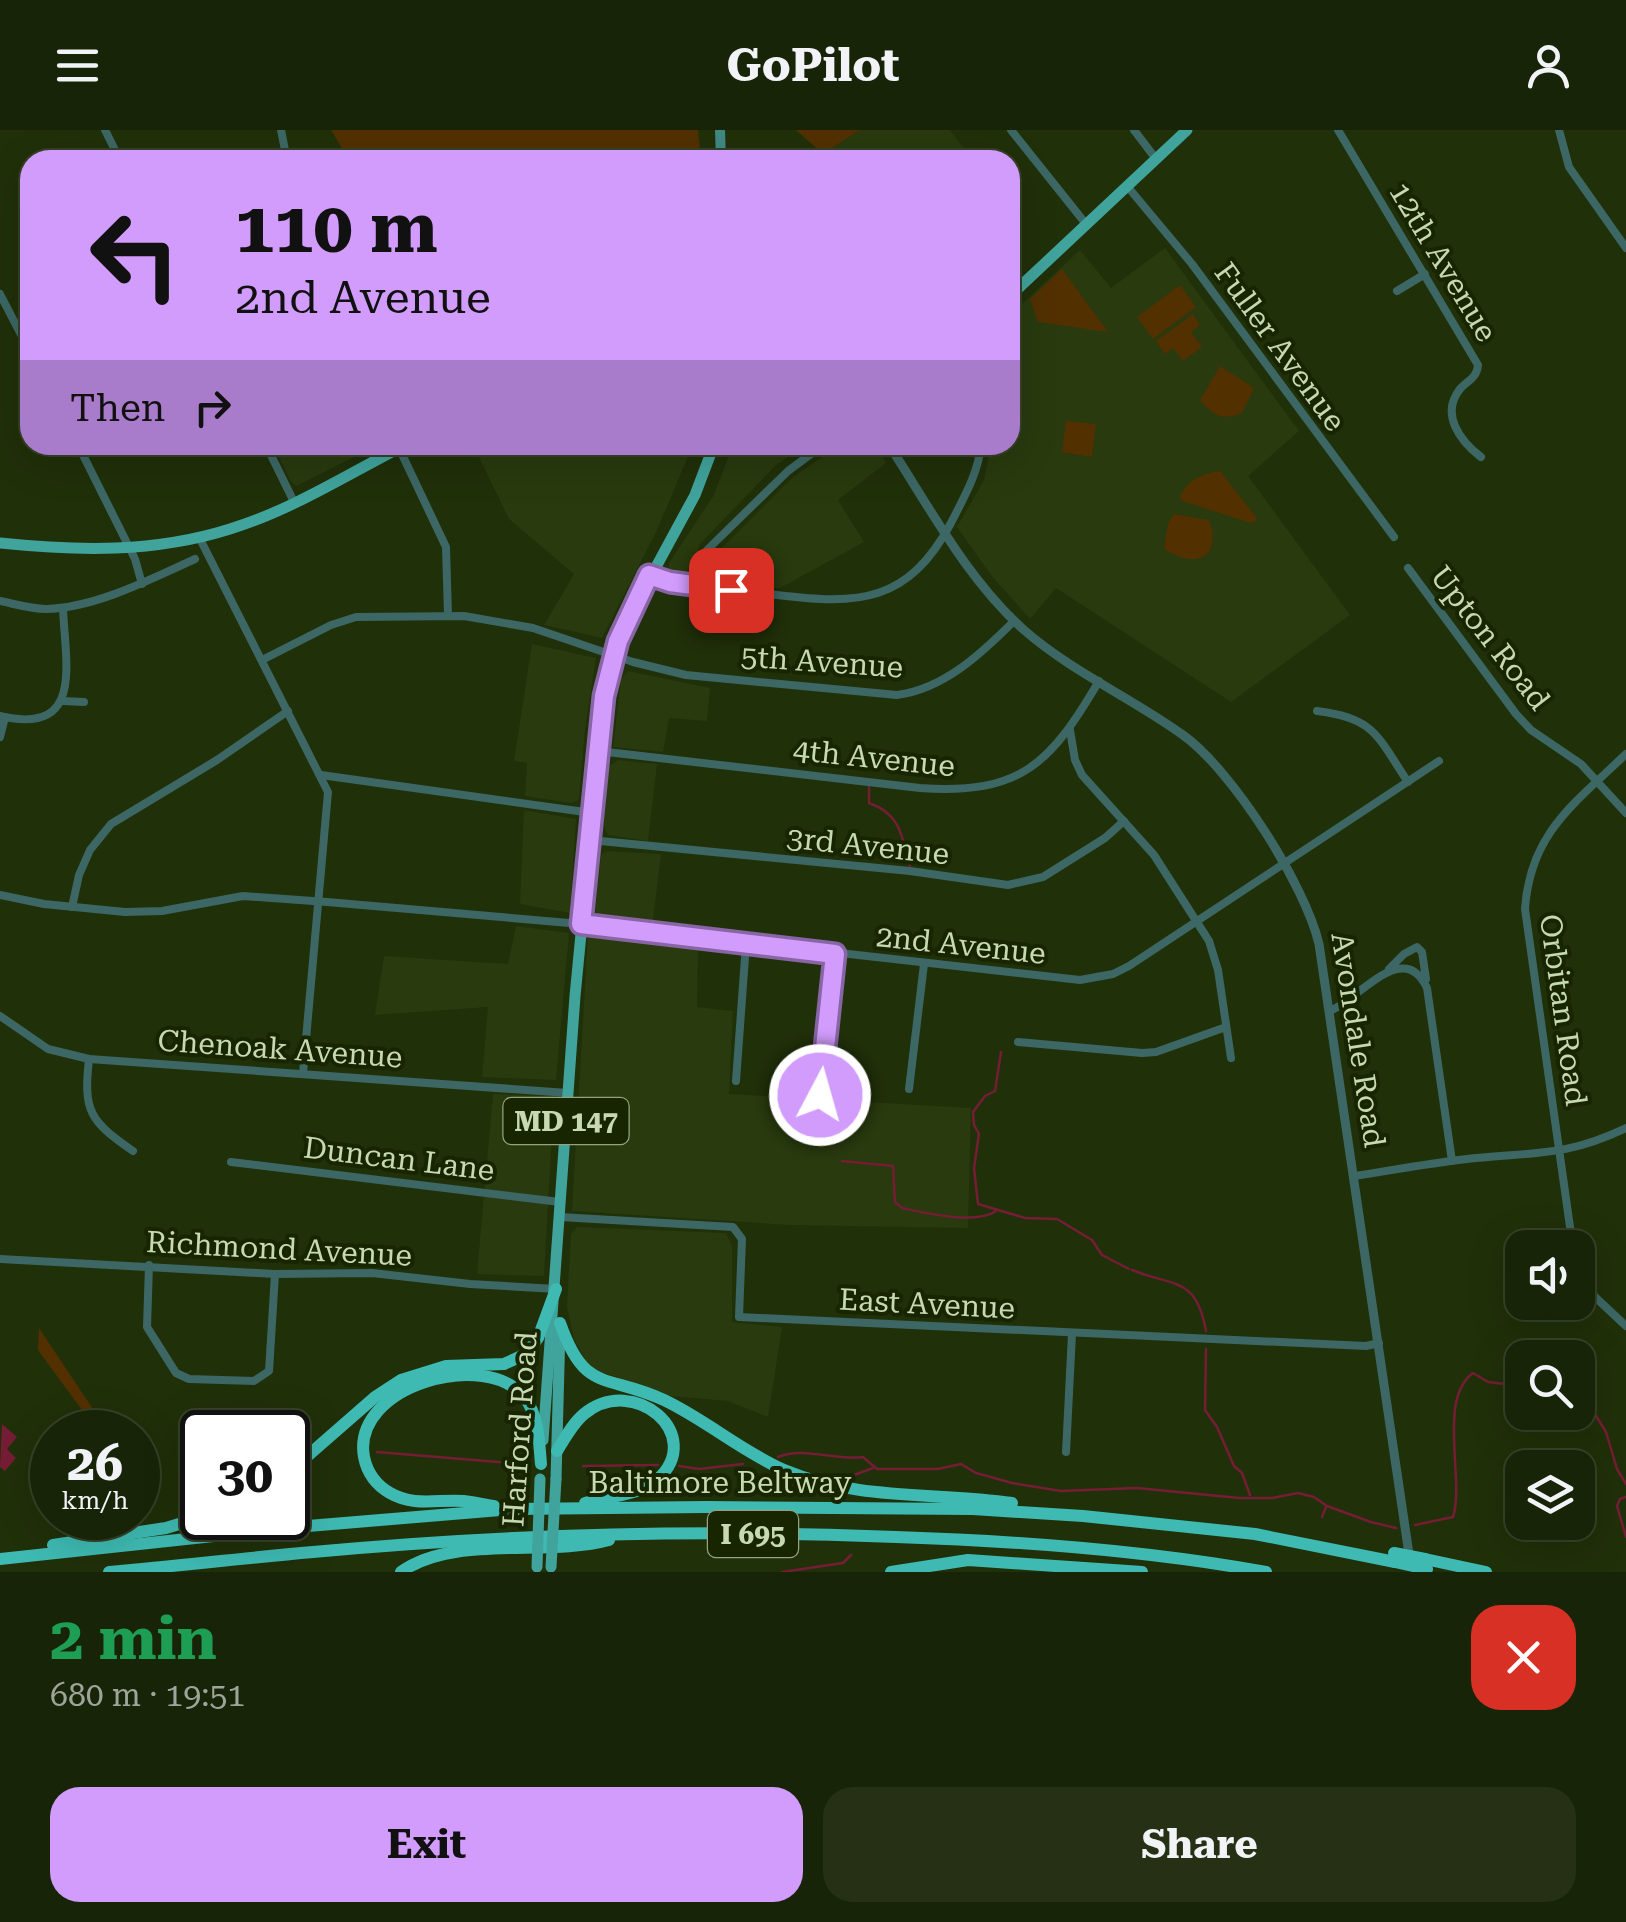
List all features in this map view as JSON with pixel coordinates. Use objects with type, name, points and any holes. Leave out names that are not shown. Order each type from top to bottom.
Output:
[{"type":"highway","points":[[310,1454],[375,1397],[401,1380],[446,1366],[504,1364],[526,1354],[538,1338],[556,1289]]},
{"type":"highway","points":[[560,1323],[576,1361],[596,1377],[668,1402],[748,1452],[795,1474],[873,1494],[987,1500],[1083,1516]]},
{"type":"highway","points":[[512,1509],[465,1501],[416,1502],[385,1490],[373,1479],[364,1457],[365,1432],[374,1414],[402,1391],[431,1380],[497,1378],[516,1388],[532,1409],[541,1464]]},
{"type":"highway","points":[[557,1451],[584,1414],[616,1401],[651,1407],[668,1426],[672,1443],[669,1464],[654,1482],[564,1509]]},
{"type":"highway","name":"Baltimore Beltway","points":[[0,1556],[512,1509],[936,1508],[1083,1516],[1254,1534],[1430,1567],[1486,1572]]},
{"type":"highway","points":[[0,1556],[180,1524]]},
{"type":"highway","name":"Baltimore Beltway","points":[[109,1572],[313,1552],[629,1535],[841,1534],[1145,1553],[1266,1572]]},
{"type":"highway","points":[[401,1572],[450,1554],[583,1548],[629,1535]]},
{"type":"highway","points":[[891,1572],[968,1560],[1142,1572]]},
{"type":"main road","points":[[1022,286],[1187,130]]},
{"type":"main road","points":[[0,543],[86,550],[199,537],[294,502],[386,455]]},
{"type":"main road","name":"MD 147","points":[[581,924],[604,696],[614,655],[649,575],[695,494],[710,455]]},
{"type":"main road","name":"Harford Road","points":[[537,1570],[548,1350],[556,1289],[581,924]]},
{"type":"main road","name":"Harford Road","points":[[551,1570],[560,1323],[556,1289]]},
{"type":"street","points":[[1011,130],[1086,224]]},
{"type":"street","points":[[1134,130],[1156,159]]},
{"type":"street","name":"12th Avenue","points":[[1338,130],[1478,365],[1476,376],[1455,396],[1451,414],[1460,438],[1480,457]]},
{"type":"street","points":[[1559,130],[1569,167],[1626,248]]},
{"type":"street","name":"Fuller Avenue","points":[[1127,186],[1192,264],[1394,537]]},
{"type":"street","points":[[1397,291],[1425,274]]},
{"type":"street","points":[[0,294],[20,333]]},
{"type":"street","points":[[83,455],[129,548],[142,584]]},
{"type":"street","points":[[271,455],[294,502]]},
{"type":"street","points":[[406,455],[446,547],[448,616]]},
{"type":"street","points":[[692,585],[698,563],[707,550],[774,483],[810,455]]},
{"type":"street","name":"Avondale Road","points":[[896,455],[976,578],[1014,621],[1052,652],[1184,736],[1211,760],[1304,898],[1315,926],[1330,1012],[1412,1572]]},
{"type":"street","points":[[649,575],[692,585],[827,602],[886,590],[914,572],[946,532],[976,472],[979,455]]},
{"type":"street","points":[[199,537],[321,775],[330,803],[303,1073]]},
{"type":"street","points":[[0,601],[30,608],[62,608],[142,584],[195,558]]},
{"type":"street","name":"Upton Road","points":[[1408,568],[1516,714],[1531,730],[1581,764],[1626,813]]},
{"type":"street","points":[[0,738],[2,717],[41,718],[63,701],[66,683],[62,608]]},
{"type":"street","name":"5th Avenue","points":[[262,660],[331,625],[356,618],[448,616],[533,628],[686,674],[897,695],[912,693],[940,680],[990,645],[1014,621]]},
{"type":"street","name":"4th Avenue","points":[[598,751],[958,791],[996,784],[1049,754],[1070,730],[1099,682]]},
{"type":"street","points":[[63,701],[84,702]]},
{"type":"street","points":[[72,908],[90,850],[112,824],[288,711]]},
{"type":"street","points":[[1317,711],[1348,714],[1370,726],[1408,782]]},
{"type":"street","points":[[1070,730],[1082,775],[1154,855],[1198,921],[1214,956],[1231,1058]]},
{"type":"street","name":"Orbitan Road","points":[[1571,1230],[1525,909],[1527,886],[1548,831],[1626,754]]},
{"type":"street","name":"2nd Avenue","points":[[0,895],[72,908],[144,913],[243,896],[581,924],[924,964],[1068,979],[1098,978],[1129,966],[1439,761]]},
{"type":"street","points":[[321,775],[592,813]]},
{"type":"street","name":"3rd Avenue","points":[[589,840],[1008,885],[1044,877],[1124,821]]},
{"type":"street","points":[[736,1081],[746,944]]},
{"type":"street","points":[[1330,1012],[1354,999],[1404,954],[1417,947],[1422,952],[1452,1161]]},
{"type":"street","points":[[820,1095],[835,954]]},
{"type":"street","points":[[909,1089],[924,964]]},
{"type":"street","points":[[1388,970],[1410,969],[1421,975],[1427,988]]},
{"type":"street","name":"Chenoak Avenue","points":[[0,1016],[48,1049],[89,1058],[568,1093]]},
{"type":"street","points":[[1018,1042],[1142,1054],[1226,1027]]},
{"type":"street","points":[[89,1058],[86,1090],[92,1116],[106,1132],[133,1151]]},
{"type":"street","points":[[1354,1176],[1579,1148],[1626,1128]]},
{"type":"street","name":"Duncan Lane","points":[[231,1162],[560,1202]]},
{"type":"street","name":"East Avenue","points":[[560,1217],[734,1227],[742,1239],[739,1317],[1379,1344]]},
{"type":"street","name":"Richmond Avenue","points":[[0,1258],[274,1274],[372,1272],[556,1289]]},
{"type":"street","points":[[148,1265],[147,1327],[172,1369],[189,1379],[254,1381],[267,1374],[272,1358],[274,1274]]},
{"type":"street","points":[[1595,1297],[1626,1326]]},
{"type":"street","points":[[1066,1452],[1072,1334]]},
{"type":"shaded area","points":[[331,130],[698,130],[700,150],[343,150]]},
{"type":"shaded area","points":[[796,130],[860,130],[829,150],[818,150]]},
{"type":"shaded area","points":[[860,130],[950,130],[965,150],[829,150]]},
{"type":"shaded area","points":[[1165,248],[1299,431],[1248,476],[1350,615],[1231,702],[1056,588],[1030,619],[991,575],[957,527],[984,480],[989,455],[1020,455],[1020,306],[1080,250],[1111,288]]},
{"type":"shaded area","points":[[1062,269],[1108,332],[1038,322],[1030,299]]},
{"type":"shaded area","points":[[1180,285],[1196,307],[1153,339],[1137,317]]},
{"type":"shaded area","points":[[1193,314],[1200,325],[1191,332],[1202,347],[1183,361],[1173,348],[1165,354],[1156,341]]},
{"type":"shaded area","points":[[1220,366],[1254,388],[1242,413],[1218,416],[1200,400]]},
{"type":"shaded area","points":[[1066,421],[1096,424],[1092,457],[1062,452]]},
{"type":"shaded area","points":[[278,455],[358,455],[296,486]]},
{"type":"shaded area","points":[[478,455],[689,455],[657,530],[602,638],[544,625],[574,574],[509,519]]},
{"type":"shaded area","points":[[729,455],[791,455],[775,466],[701,543],[685,575],[673,576],[668,573],[669,563],[714,495]]},
{"type":"shaded area","points":[[825,455],[882,455],[886,463],[838,500],[864,542],[780,588],[707,579],[707,565],[712,558],[793,477]]},
{"type":"shaded area","points":[[1220,471],[1256,521],[1251,523],[1182,501],[1180,496],[1192,481]]},
{"type":"shaded area","points":[[1174,514],[1209,520],[1212,544],[1203,557],[1186,558],[1164,549],[1168,523]]},
{"type":"shaded area","points":[[532,644],[596,658],[579,800],[571,803],[525,796],[527,763],[514,761]]},
{"type":"shaded area","points":[[628,671],[710,688],[707,721],[669,718],[663,752],[613,747],[621,679]]},
{"type":"shaded area","points":[[618,760],[657,764],[648,841],[608,835],[604,828],[609,766]]},
{"type":"shaded area","points":[[524,810],[576,819],[570,913],[520,904]]},
{"type":"shaded area","points":[[606,851],[661,854],[652,927],[595,915],[601,855]]},
{"type":"shaded area","points":[[516,926],[569,933],[556,1080],[482,1077],[488,1007],[375,1015],[384,956],[508,964]]},
{"type":"shaded area","points":[[588,934],[698,947],[697,1007],[733,1011],[729,1094],[971,1108],[968,1228],[790,1225],[572,1211]]},
{"type":"shaded area","points":[[493,1094],[554,1096],[544,1276],[477,1274]]},
{"type":"shaded area","points":[[577,1227],[726,1233],[732,1246],[732,1322],[782,1327],[768,1417],[728,1401],[671,1396],[596,1370],[586,1361],[574,1339],[567,1307],[571,1234]]},
{"type":"shaded area","points":[[39,1328],[94,1410],[82,1410],[38,1350]]},
{"type":"shaded area","points":[[2,1424],[17,1437],[7,1449],[16,1458],[5,1471],[0,1467]]},
{"type":"waterway","points":[[869,787],[869,803],[894,820],[910,866]]},
{"type":"waterway","points":[[1001,1052],[995,1091],[985,1096],[973,1112],[979,1134],[974,1168],[978,1204],[1025,1218],[1057,1219],[1092,1240],[1102,1255],[1129,1269]]},
{"type":"waterway","points":[[842,1161],[893,1166],[895,1202],[902,1208],[964,1218],[996,1211]]},
{"type":"waterway","points":[[1132,1270],[1189,1292],[1202,1313],[1206,1331]]},
{"type":"waterway","points":[[1206,1349],[1205,1410],[1234,1466],[1242,1473],[1250,1495]]},
{"type":"waterway","points":[[1415,1525],[1453,1517],[1454,1420],[1462,1385],[1473,1373],[1488,1382],[1505,1384]]},
{"type":"waterway","points":[[1595,1414],[1626,1484]]},
{"type":"waterway","points":[[377,1452],[521,1464]]},
{"type":"waterway","points":[[778,1457],[798,1453],[863,1457],[877,1469],[938,1469],[961,1464],[976,1473],[1012,1483],[1061,1491],[1137,1488],[1239,1498],[1298,1493],[1396,1528]]},
{"type":"waterway","points":[[679,1466],[699,1469],[743,1464]]},
{"type":"waterway","points":[[583,1466],[658,1465]]},
{"type":"waterway","points":[[854,1475],[873,1468]]},
{"type":"waterway","points":[[1626,1497],[1617,1506],[1626,1537]]},
{"type":"waterway","points":[[1322,1517],[1326,1507]]},
{"type":"waterway","points":[[782,1572],[843,1563],[851,1555]]},
{"type":"route","points":[[731,590],[658,580],[649,575],[624,626],[604,696],[581,924],[835,954],[820,1095]]}]
